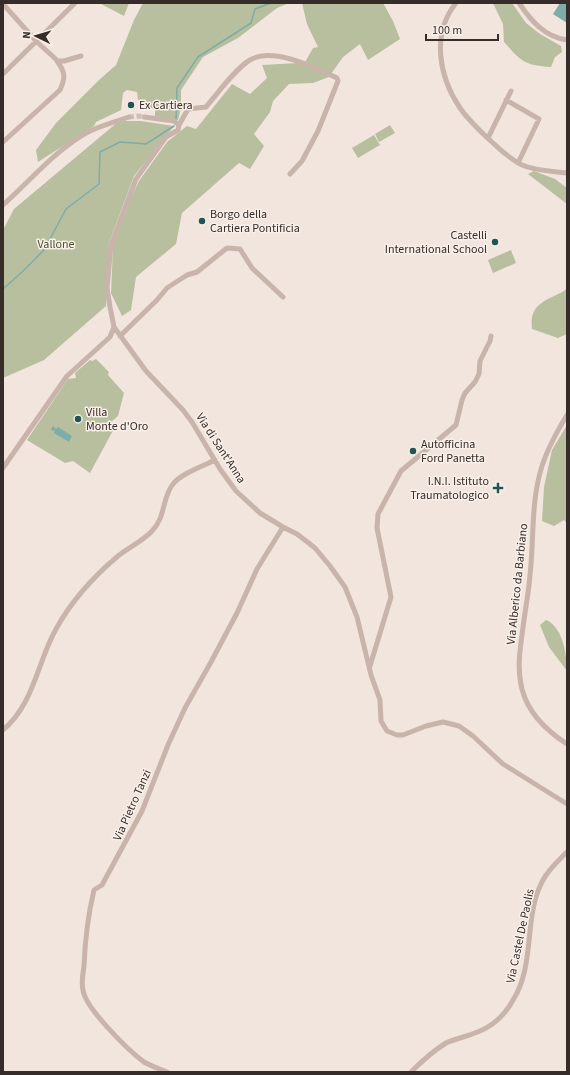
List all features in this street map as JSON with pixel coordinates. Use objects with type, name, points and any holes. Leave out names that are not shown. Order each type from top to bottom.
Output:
[{"type":"street","points":[[3,74],[76,3]]},
{"type":"street","points":[[456,3],[446,18],[441,32],[440,47],[443,69],[450,90],[459,107],[466,117],[488,138],[518,163],[530,168],[567,174]]},
{"type":"street","points":[[519,3],[530,18],[540,28],[556,38],[567,40]]},
{"type":"street","points":[[3,4],[37,42],[59,62],[64,71],[64,82],[60,90],[3,142]]},
{"type":"street","points":[[59,62],[72,60],[81,56]]},
{"type":"street","name":"Via di Sant'Anna","points":[[290,174],[302,161],[318,131],[338,81],[337,78],[294,59],[275,56],[260,56],[251,59],[240,68],[206,106],[188,109],[179,125],[178,130],[166,137],[136,179],[111,245],[107,288],[114,327],[146,371],[183,410],[200,434],[214,460],[229,482],[244,499],[260,512],[297,534],[315,548],[345,587],[357,617],[371,675],[380,700],[381,721],[387,731],[397,736],[443,722],[459,726],[473,736],[503,764],[567,804]]},
{"type":"street","points":[[488,138],[511,91]]},
{"type":"street","points":[[506,100],[539,119],[518,163]]},
{"type":"street","points":[[3,205],[72,142],[88,132],[129,117]]},
{"type":"street","points":[[144,117],[176,122],[179,125]]},
{"type":"street","points":[[120,336],[157,300],[167,288],[187,275],[197,272],[226,248],[240,249],[252,268],[283,297]]},
{"type":"street","points":[[3,468],[67,376],[110,337],[114,327]]},
{"type":"street","points":[[370,667],[391,597],[377,528],[378,514],[401,471],[456,425],[462,400],[479,374],[480,360],[491,336]]},
{"type":"street","name":"Via Alberico da Barbiano","points":[[567,415],[553,440],[540,472],[538,482],[534,510],[530,574],[519,656],[519,672],[522,690],[531,711],[548,730],[567,744]]},
{"type":"street","points":[[3,730],[14,720],[24,705],[31,692],[50,641],[78,595],[100,571],[154,529],[161,516],[174,482],[214,460]]},
{"type":"street","name":"Via Pietro Tanzi","points":[[167,1072],[145,1062],[133,1052],[103,1022],[84,996],[82,990],[84,955],[90,907],[94,890],[102,885],[142,811],[168,745],[185,708],[237,613],[257,569],[283,527]]},
{"type":"street","name":"Via Castel De Paolis","points":[[411,1072],[428,1056],[445,1044],[479,1032],[509,1007],[518,992],[521,982],[528,952],[534,905],[539,889],[548,873],[567,852]]},
{"type":"green space","points":[[99,3],[129,3],[124,16]]},
{"type":"green space","points":[[143,3],[289,3],[277,8],[238,38],[203,57],[181,90],[181,108],[178,120],[155,116],[155,109],[141,106],[141,102],[138,100],[137,92],[127,90],[123,93],[121,110],[96,122],[94,126],[38,162],[36,150],[56,123],[116,65],[134,20]]},
{"type":"green space","points":[[302,3],[383,3],[393,21],[400,39],[368,60],[360,44],[343,57],[329,77],[313,83],[289,84],[273,101],[270,112],[254,134],[264,146],[250,169],[239,163],[182,213],[176,244],[136,277],[131,310],[122,316],[111,293],[113,245],[126,208],[139,181],[167,142],[187,126],[196,129],[232,84],[250,94],[267,78],[262,65],[298,63],[303,66],[313,48],[318,47],[307,24]]},
{"type":"green space","points":[[493,3],[512,3],[526,23],[540,34],[561,46],[562,52],[555,57],[551,67],[535,65],[524,61],[510,49],[504,42],[503,24]]},
{"type":"green space","name":"Vallone","points":[[119,121],[141,121],[174,126],[134,176],[109,243],[106,306],[44,360],[3,378],[3,230],[14,209]]},
{"type":"green space","points":[[390,125],[395,133],[379,142],[375,134]]},
{"type":"green space","points":[[374,135],[380,145],[358,158],[352,148]]},
{"type":"green space","points":[[534,171],[555,179],[567,188],[567,204],[528,174]]},
{"type":"green space","points":[[511,250],[516,263],[493,273],[488,260]]},
{"type":"green space","points":[[567,288],[567,334],[558,338],[532,329],[533,314],[540,304]]},
{"type":"green space","name":"Villa Monte d'Oro","points":[[96,359],[109,372],[108,375],[124,393],[118,416],[111,422],[116,425],[90,473],[73,461],[65,463],[27,440],[68,379],[76,378],[75,373],[90,360],[92,361]]},
{"type":"green space","points":[[567,425],[567,524],[564,520],[554,526],[542,521],[544,487],[552,450]]},
{"type":"green space","points":[[546,620],[556,629],[563,642],[567,671],[549,647],[540,625]]},
{"type":"water","points":[[560,3],[567,5],[567,23],[553,14]]},
{"type":"water","points":[[53,426],[56,429],[58,427],[72,436],[69,442],[54,433],[55,430],[53,431],[51,429]]},
{"type":"waterway","points":[[176,119],[177,88],[198,57],[251,23],[255,9],[271,3]]},
{"type":"waterway","points":[[3,289],[44,250],[66,209],[99,184],[100,152],[120,142],[146,144],[174,126]]},
{"type":"tunnel","points":[[129,117],[144,117]]},
{"type":"place","name":"Ex Cartiera","points":[[131,105]]},
{"type":"place","name":"Borgo della Cartiera Pontificia","points":[[202,221]]},
{"type":"place","name":"Castelli International School","points":[[495,242]]},
{"type":"place","name":"Villa Monte d'Oro","points":[[78,419]]},
{"type":"place","name":"Autofficina Ford Panetta","points":[[413,451]]},
{"type":"place","name":"I.N.I. Istituto Traumatologico","points":[[498,488]]}]
